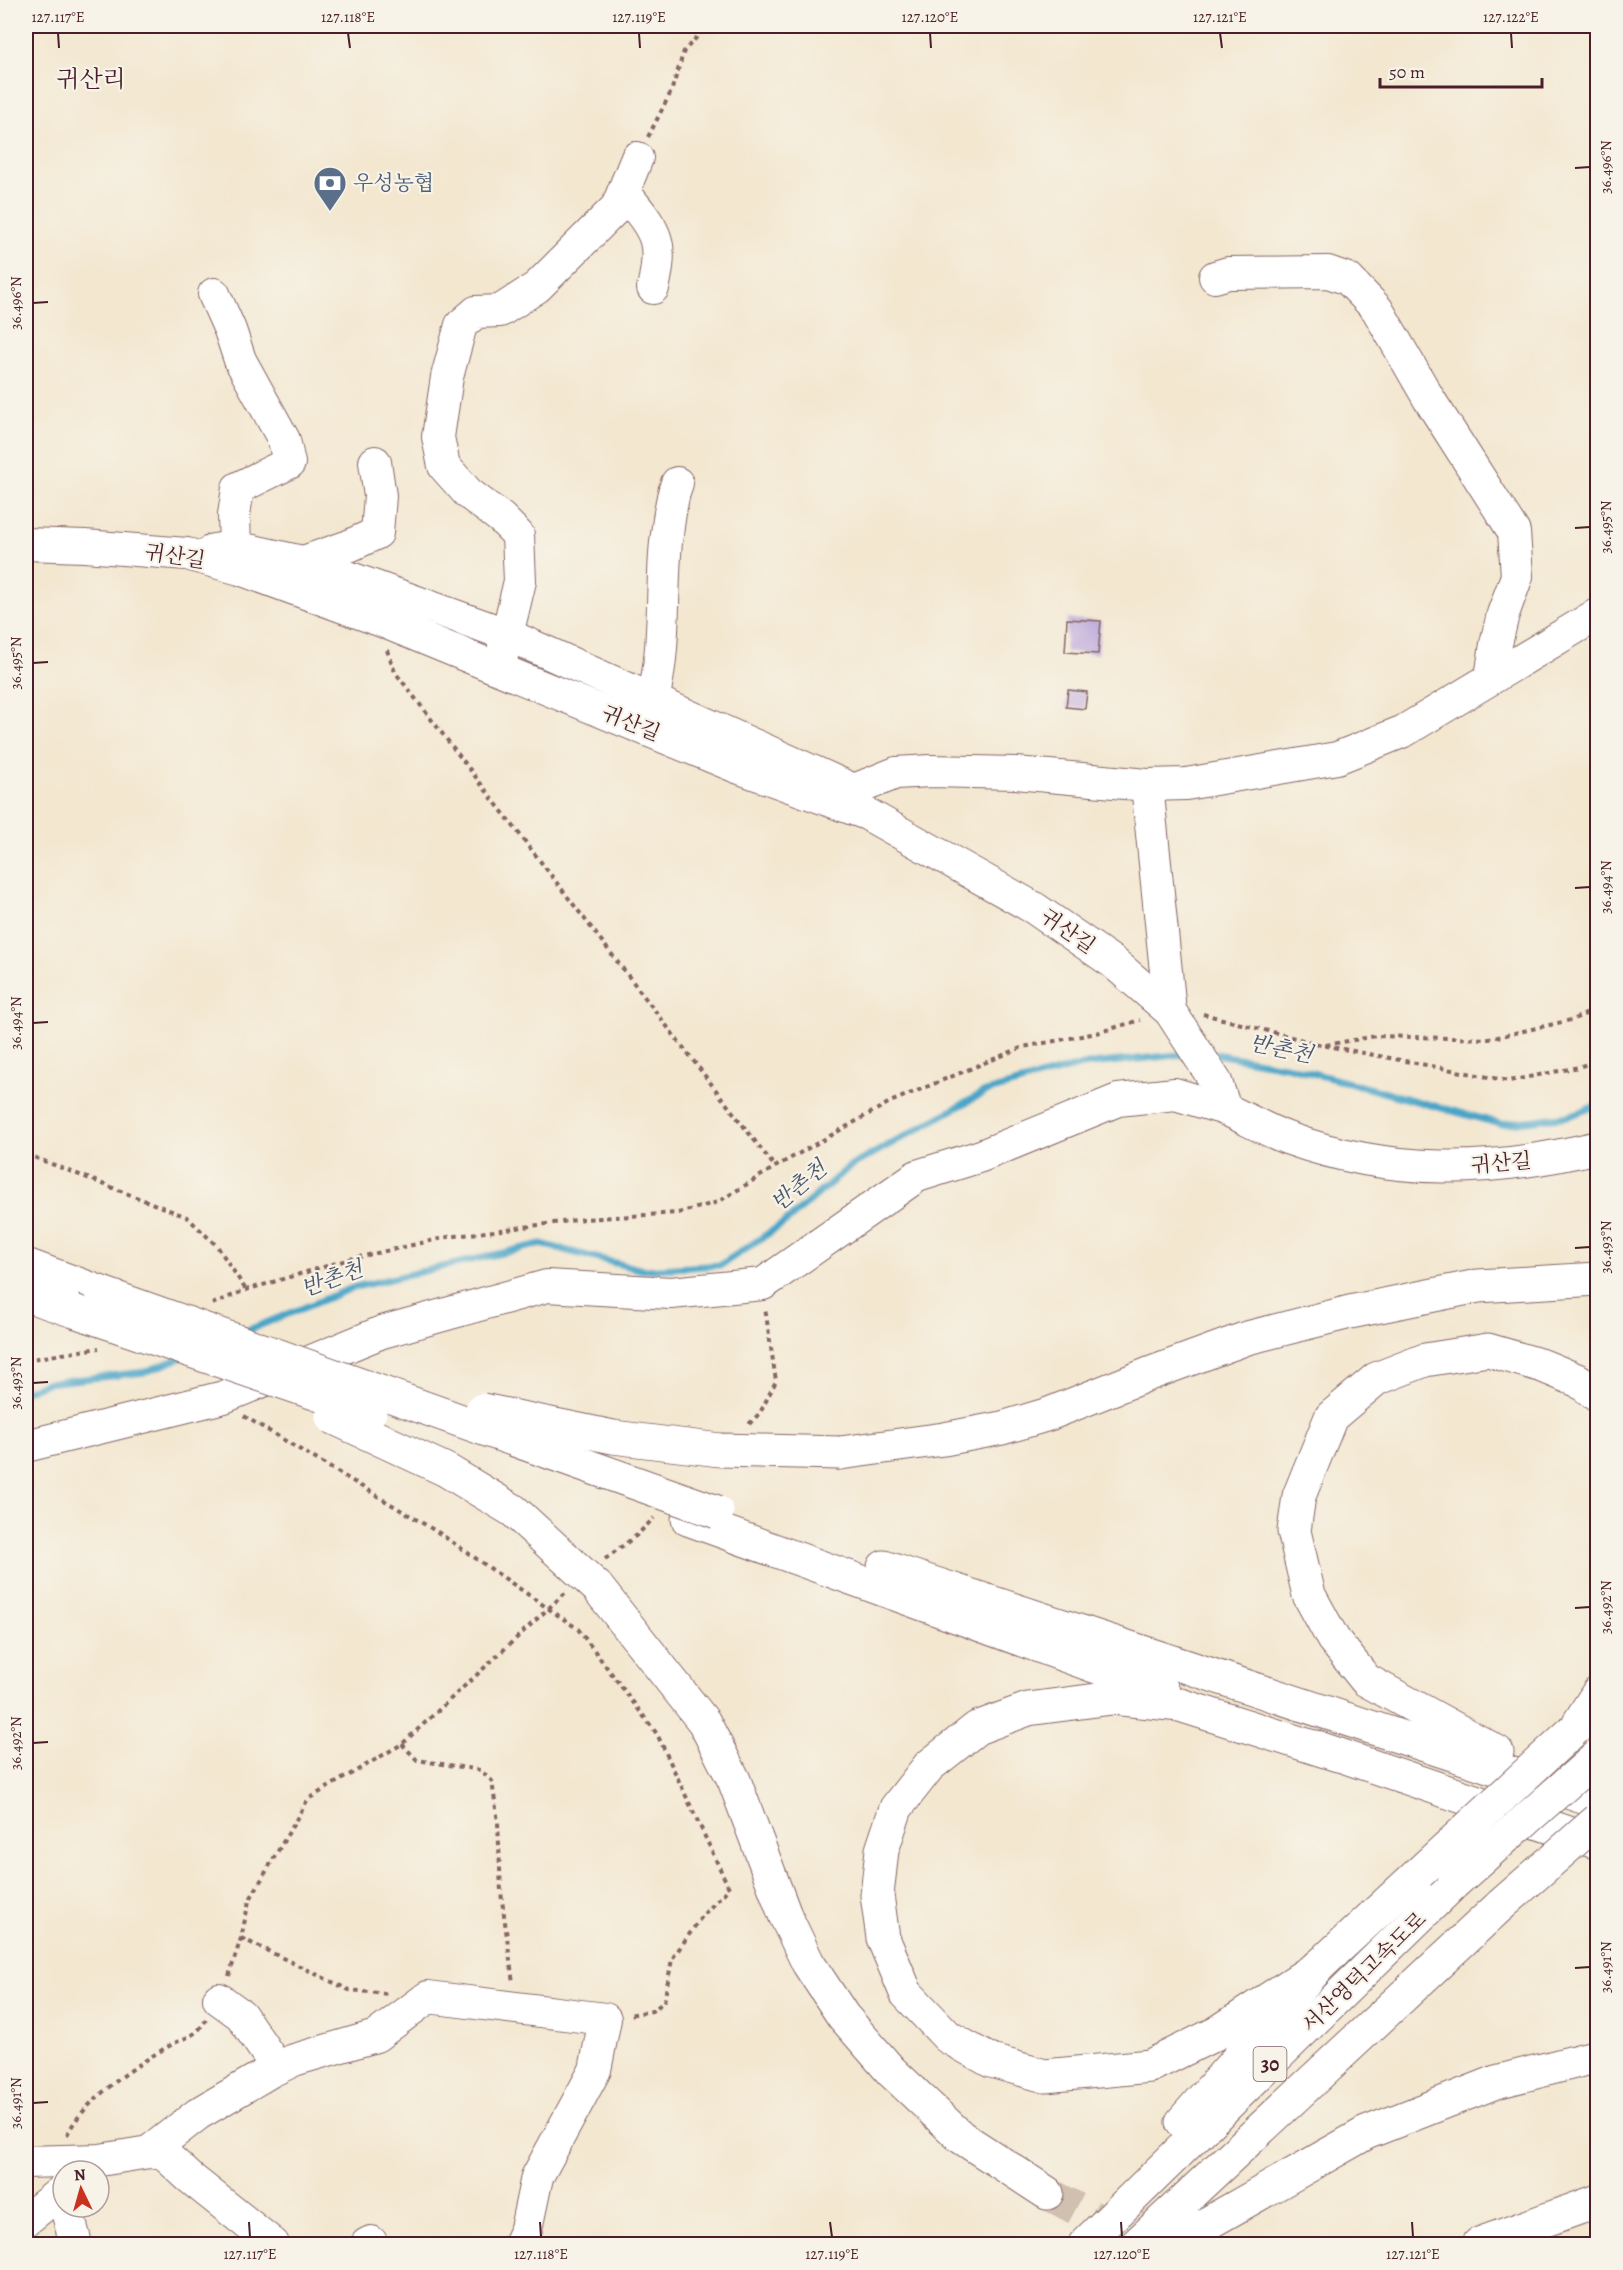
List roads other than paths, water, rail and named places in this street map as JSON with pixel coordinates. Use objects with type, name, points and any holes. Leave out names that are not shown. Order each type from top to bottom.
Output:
[{"type":"highway","points":[[26,1266],[368,1387],[689,1514],[1338,1755]]},
{"type":"highway","points":[[368,1387],[613,1437],[720,1450],[840,1453],[945,1439],[1002,1428],[1049,1414],[1247,1338],[1350,1312],[1478,1286],[1598,1279]]},
{"type":"highway","points":[[26,1295],[689,1514],[1593,1806]]},
{"type":"highway","points":[[158,1340],[359,1428],[446,1470],[514,1511],[599,1575],[704,1722],[734,1780],[785,1915],[808,1963],[843,2016],[891,2071],[961,2137],[1047,2193]]},
{"type":"highway","points":[[1593,1806],[1366,1680],[1333,1640],[1309,1595],[1294,1531],[1299,1496],[1331,1417],[1376,1379],[1425,1360],[1488,1350],[1543,1366],[1570,1377],[1598,1396]]},
{"type":"highway","points":[[1074,2244],[1319,1966],[1586,1719],[1598,1693]]},
{"type":"highway","points":[[1319,1966],[1217,2033],[1150,2066],[1045,2076],[991,2061],[948,2037],[906,1993],[883,1938],[878,1895],[882,1850],[896,1808],[929,1766],[977,1728],[1028,1709],[1112,1698],[1180,1705],[1338,1755],[1598,1843]]},
{"type":"highway","name":"서산영덕고속도로","points":[[1085,2244],[1454,1883],[1598,1756]]},
{"type":"highway","name":"서산영덕고속도로","points":[[1137,2244],[1501,1905],[1593,1806]]},
{"type":"highway","points":[[1175,2244],[1366,2133],[1496,2082],[1598,2056]]},
{"type":"highway","points":[[1479,2244],[1598,2201]]},
{"type":"street","points":[[499,669],[520,581],[518,535],[501,518],[468,494],[444,466],[438,437],[447,376],[461,325],[476,312],[500,311],[537,287],[617,207],[637,158]]},
{"type":"street","points":[[624,192],[657,238],[659,264],[653,288]]},
{"type":"street","points":[[1215,277],[1228,273],[1328,272],[1347,279],[1377,309],[1429,399],[1514,532],[1517,576],[1503,614],[1491,678]]},
{"type":"street","points":[[214,294],[240,360],[284,440],[290,463],[238,488],[234,515],[235,547]]},
{"type":"street","points":[[303,562],[349,546],[377,533],[380,496],[375,462]]},
{"type":"street","points":[[653,699],[660,670],[664,566],[671,499],[677,483]]},
{"type":"street","name":"귀산길","points":[[26,544],[187,554],[240,569],[382,621],[737,766],[848,798],[867,814],[1034,908],[1114,963],[1175,1020]]},
{"type":"street","points":[[187,554],[235,547],[303,562],[508,635],[653,699],[848,798],[896,773],[930,771],[1016,773],[1147,785],[1186,784],[1337,758],[1404,731],[1598,614]]},
{"type":"street","points":[[1147,785],[1175,1020],[1220,1095]]},
{"type":"street","name":"귀산길","points":[[26,1446],[217,1399],[382,1332],[547,1286],[671,1293],[764,1284],[916,1176],[981,1156],[1118,1100],[1175,1094],[1220,1095],[1285,1137],[1328,1151],[1383,1162],[1441,1167],[1492,1166],[1548,1159],[1598,1147]]},
{"type":"street","points":[[149,2152],[198,2114],[277,2068],[294,2060],[376,2036],[428,1997],[605,2019],[595,2070],[537,2177],[526,2229],[519,2244]]},
{"type":"street","points":[[219,1999],[241,2015],[277,2068]]},
{"type":"street","points":[[106,2159],[149,2152],[164,2154],[189,2177],[273,2244]]},
{"type":"street","points":[[26,2162],[51,2172]]},
{"type":"street","points":[[26,2220],[51,2193]]},
{"type":"street","points":[[69,2219],[76,2244]]},
{"type":"waterway","name":"반촌천","points":[[1210,1053],[1290,1067],[1501,1124],[1569,1116],[1598,1105]]},
{"type":"waterway","name":"반촌천","points":[[246,1331],[355,1287],[541,1244],[643,1270],[721,1265],[787,1221],[849,1167],[985,1092],[1082,1065],[1187,1054]]},
{"type":"waterway","name":"반촌천","points":[[26,1391],[46,1383],[145,1372],[180,1358]]},
{"type":"tunnel","points":[[1047,2193],[1092,2217],[1162,2244]]},
{"type":"place","name":"우성농협","points":[[330,212]]},
{"type":"district","name":"귀산리","points":[[91,79]]}]
